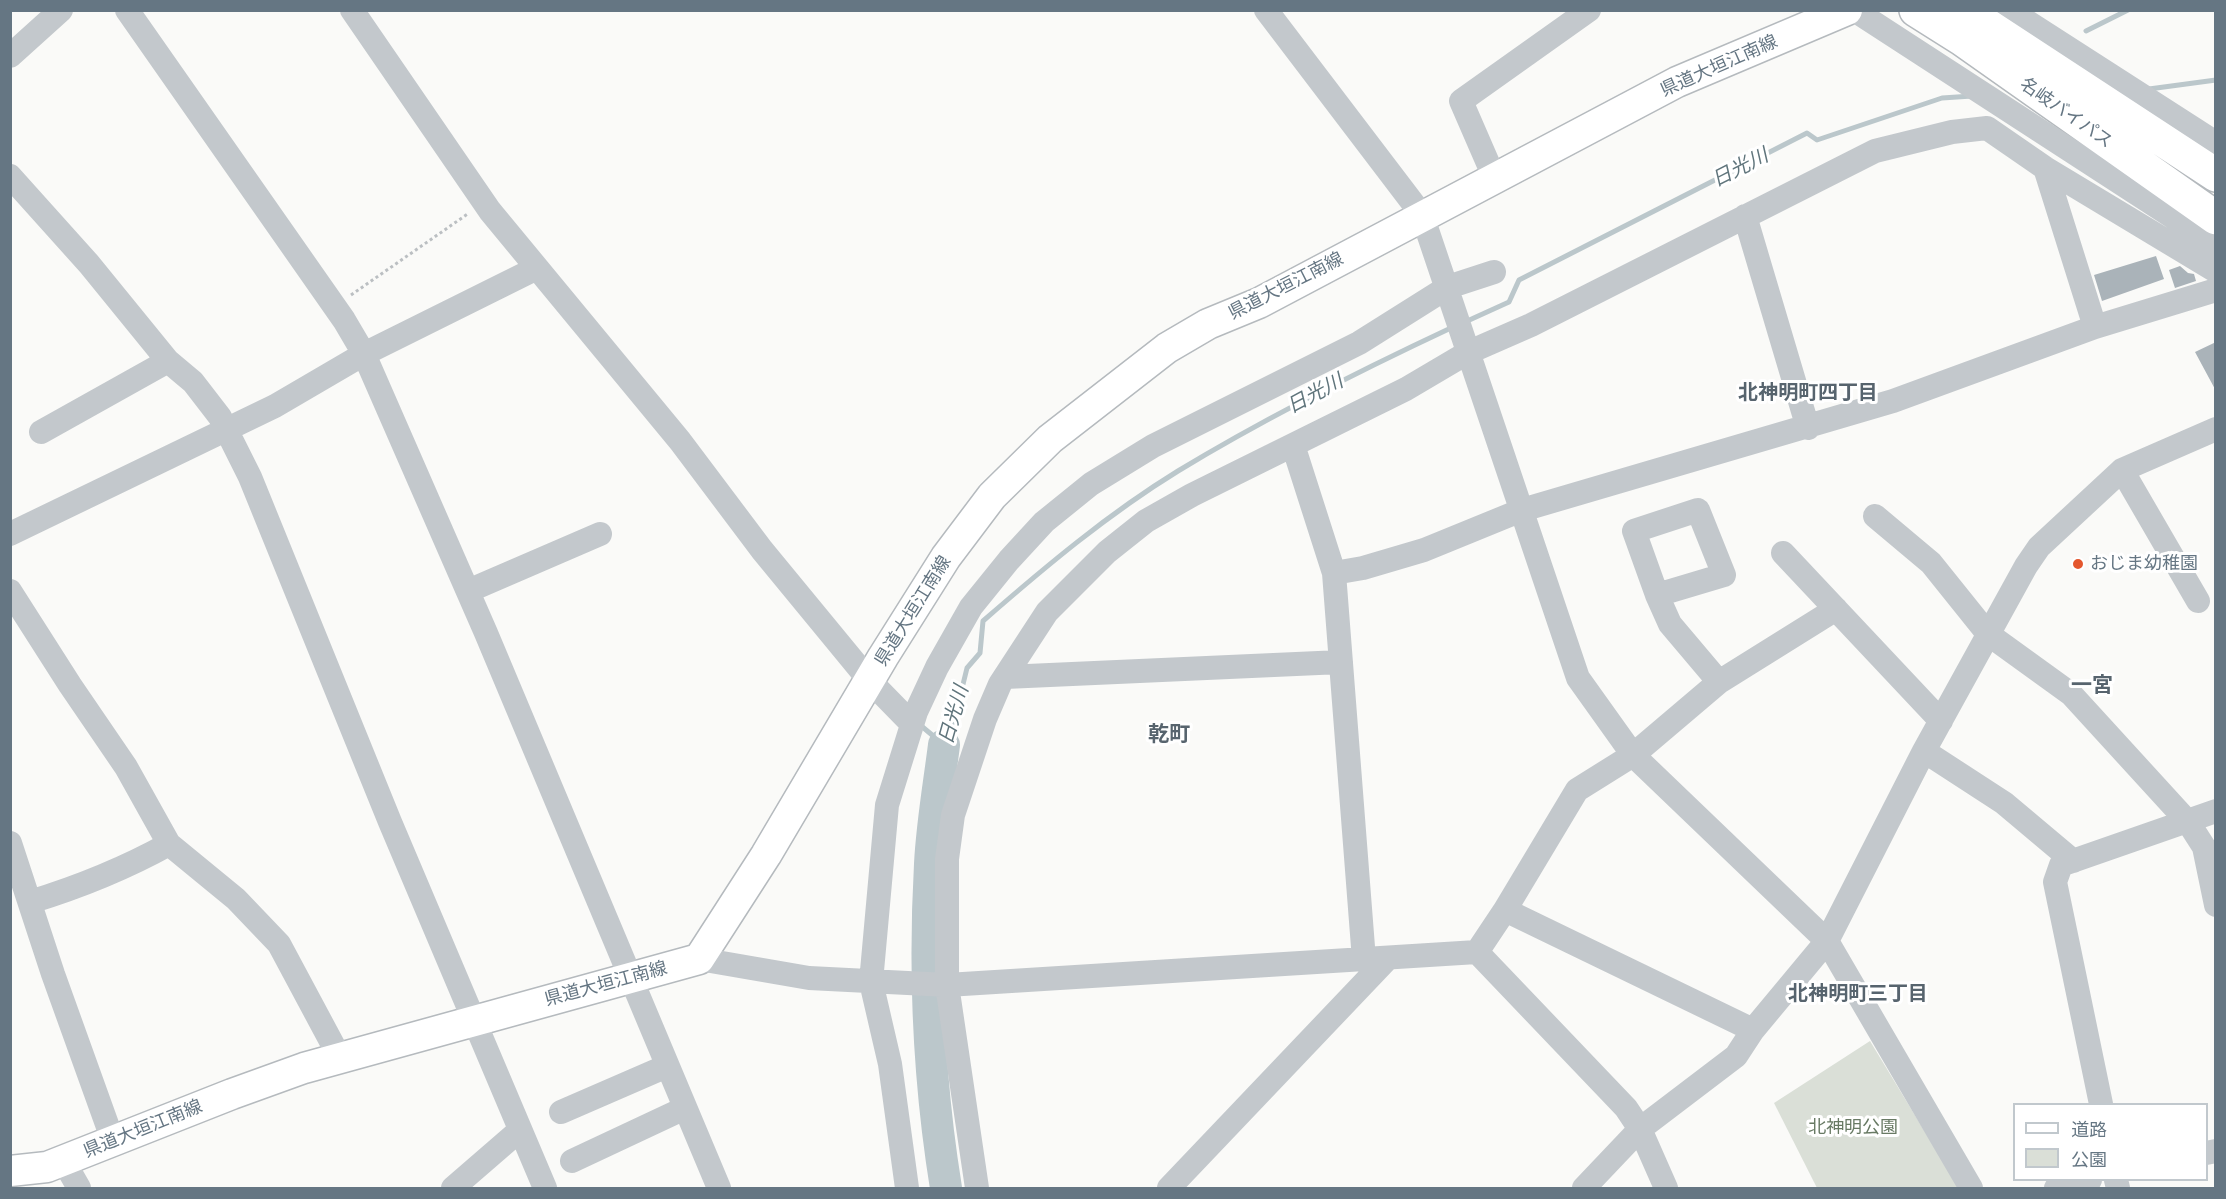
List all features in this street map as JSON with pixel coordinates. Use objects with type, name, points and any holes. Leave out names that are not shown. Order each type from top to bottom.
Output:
[{"type":"highway","name":"名岐バイパス","points":[[1916,10],[1962,39],[2216,218]]},
{"type":"highway","name":"名岐バイパス","points":[[1964,10],[2216,175]]},
{"type":"main road","name":"県道大垣江南線","points":[[10,1171],[47,1167],[231,1094],[340,1058],[699,959],[766,855],[869,680],[946,556],[992,496],[1050,439],[1167,348],[1208,324],[1259,303],[1677,82],[1847,10]]},
{"type":"street","points":[[10,57],[61,10]]},
{"type":"street","points":[[127,10],[335,307],[364,354],[468,591],[719,1188]]},
{"type":"street","points":[[352,10],[484,202],[680,441],[762,550],[869,680],[912,724]]},
{"type":"street","points":[[1266,10],[1422,215],[1578,678],[1634,755],[1827,941],[1971,1188]]},
{"type":"street","points":[[1494,177],[1461,101],[1589,10]]},
{"type":"street","points":[[1854,10],[2011,114],[2216,244]]},
{"type":"street","points":[[2009,10],[2216,143]]},
{"type":"street","points":[[2011,114],[2094,187],[2102,203]]},
{"type":"street","points":[[977,1188],[944,984],[947,859],[953,815],[985,719],[1005,677],[1047,612],[1107,552],[1146,521],[1192,495],[1406,389],[1467,351],[1532,325],[1875,151],[1952,132],[1987,129],[2045,168],[2216,271]]},
{"type":"street","points":[[2045,168],[2096,327]]},
{"type":"street","points":[[10,176],[89,264],[168,361],[193,382],[226,429],[250,477],[545,1188]]},
{"type":"street","points":[[1745,216],[1808,428]]},
{"type":"street","points":[[10,534],[275,406],[364,354],[537,268]]},
{"type":"street","points":[[907,1188],[890,1064],[875,982],[886,805],[912,724],[937,667],[971,607],[1044,522],[1091,484],[1153,446],[1359,343],[1449,290],[1494,272]]},
{"type":"street","points":[[1335,573],[1363,568],[1424,550],[1521,510],[1808,428],[1893,401],[2096,327],[2216,290]]},
{"type":"street","points":[[41,432],[168,361]]},
{"type":"street","points":[[1584,1188],[1640,1129],[1736,1056],[1753,1030],[1827,941],[1924,751],[2039,547],[2122,470],[2216,429]]},
{"type":"street","points":[[1293,445],[1335,573],[1364,960]]},
{"type":"street","points":[[2122,470],[2198,601]]},
{"type":"street","points":[[1875,516],[1931,563],[1988,634],[2071,694],[2188,822],[2204,847],[2216,905]]},
{"type":"street","points":[[468,591],[600,534]]},
{"type":"street","points":[[1783,553],[1941,721]]},
{"type":"street","points":[[10,591],[126,767],[169,844],[236,899],[279,944],[340,1058]]},
{"type":"street","points":[[1657,595],[1670,624],[1719,682]]},
{"type":"street","points":[[1476,952],[1505,909],[1577,790],[1634,755],[1719,682],[1836,609]]},
{"type":"street","points":[[1005,677],[1341,662]]},
{"type":"street","points":[[1924,751],[2004,802],[2073,861]]},
{"type":"street","points":[[2101,1103],[2055,882],[2061,865],[2216,811]]},
{"type":"street","points":[[10,843],[113,1141]]},
{"type":"street","points":[[30,902],[84,885],[169,844]]},
{"type":"street","points":[[1505,909],[1753,1030]]},
{"type":"street","points":[[699,959],[809,978],[944,984],[1476,952]]},
{"type":"street","points":[[1476,952],[1626,1108],[1640,1129],[1666,1188]]},
{"type":"street","points":[[1169,1188],[1388,958]]},
{"type":"street","points":[[561,1112],[667,1066]]},
{"type":"street","points":[[572,1161],[685,1108]]},
{"type":"street","points":[[453,1188],[520,1130]]},
{"type":"street","points":[[63,1160],[79,1188]]},
{"type":"street","points":[[2056,1188],[2082,1181]]},
{"type":"path","points":[[335,307],[484,202]]},
{"type":"green space","name":"北神明公園","points":[[1870,1041],[1959,1188],[1817,1188],[1774,1103]]},
{"type":"building","points":[[2156,256],[2164,279],[2102,301],[2094,275]]},
{"type":"building","points":[[2180,266],[2188,273],[2194,274],[2196,281],[2175,288],[2169,270]]},
{"type":"building","points":[[2216,342],[2216,391],[2195,352]]},
{"type":"waterway","points":[[2086,31],[2128,10]]},
{"type":"waterway","name":"日光川","points":[[2149,89],[2216,80]]},
{"type":"waterway","name":"日光川","points":[[1465,322],[1509,302],[1519,280],[1807,133],[1817,140],[1942,98],[1972,96]]},
{"type":"waterway","name":"日光川","points":[[919,724],[944,745],[955,717],[967,668],[980,653],[983,621],[1053,561],[1102,523],[1178,471],[1279,413],[1453,327]]},
{"type":"waterway","name":"日光川","points":[[944,745],[931,849],[928,986],[935,1108],[946,1188]]},
{"type":"place","name":"おじま幼稚園","points":[[2078,564]]},
{"type":"district","name":"北神明町四丁目","points":[[1808,393]]},
{"type":"district","name":"一宮","points":[[2092,686]]},
{"type":"district","name":"乾町","points":[[1169,735]]},
{"type":"district","name":"北神明町三丁目","points":[[1858,994]]}]
